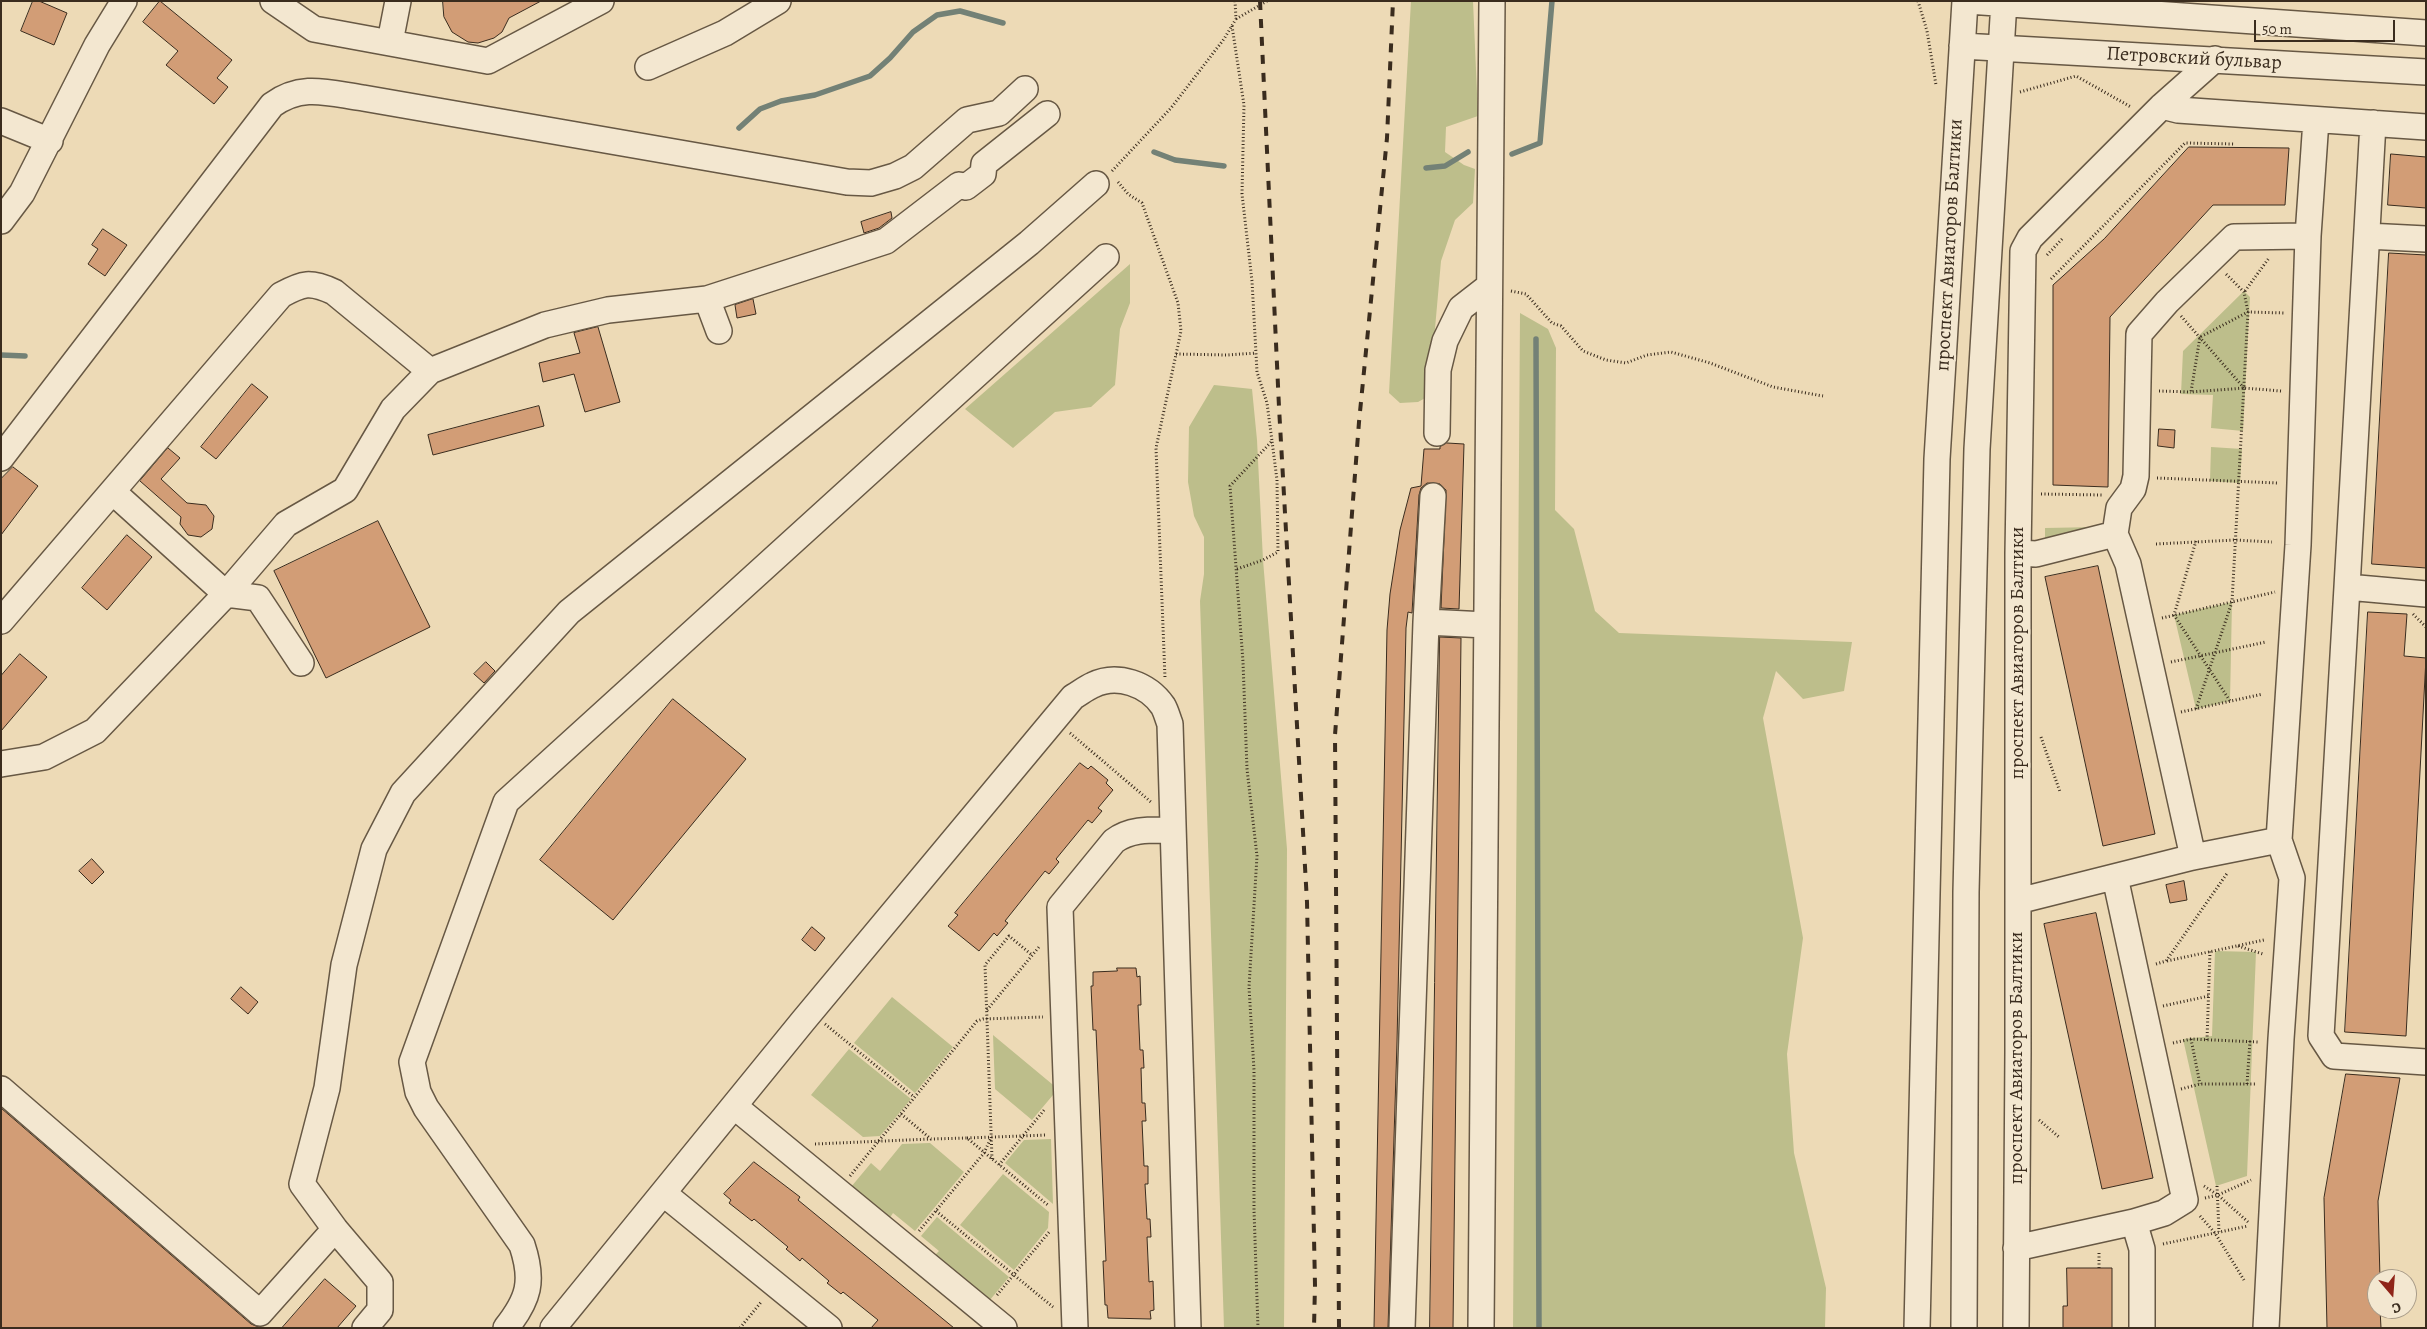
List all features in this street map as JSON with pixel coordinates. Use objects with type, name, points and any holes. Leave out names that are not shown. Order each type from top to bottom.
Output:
[{"type":"street","points":[[1,221],[22,193],[97,45],[124,1]]},
{"type":"street","points":[[273,1],[314,29],[488,61],[601,1]]},
{"type":"street","points":[[390,42],[398,1]]},
{"type":"street","points":[[648,67],[725,33],[778,1]]},
{"type":"street","points":[[1481,1328],[1488,287],[1492,1]]},
{"type":"street","name":"Петровский бульвар","points":[[1966,1],[2207,10],[2426,32]]},
{"type":"street","name":"проспект Авиаторов Балтики","points":[[1917,1328],[1937,459],[1966,1]]},
{"type":"street","name":"проспект Авиаторов Балтики","points":[[1964,1328],[1966,892],[1978,449],[2004,3]]},
{"type":"street","name":"Петровский бульвар","points":[[1962,46],[2426,72]]},
{"type":"street","name":"проспект Авиаторов Балтики","points":[[2016,1328],[2018,554],[2024,251],[2030,238],[2150,108],[2215,59]]},
{"type":"street","points":[[1,458],[272,105],[285,95],[304,90],[363,98],[847,182],[871,183],[895,176],[913,167],[966,120],[999,113],[1025,89]]},
{"type":"street","points":[[2150,108],[2426,127]]},
{"type":"street","points":[[1,764],[44,757],[95,731],[226,594],[286,524],[345,490],[393,409],[430,370],[545,325],[608,310],[707,298],[886,241],[959,185],[966,187],[983,174],[984,164],[1047,114]]},
{"type":"street","points":[[2266,1328],[2281,1040],[2292,878],[2279,840],[2295,588],[2308,236],[2316,120]]},
{"type":"street","points":[[1,121],[50,141]]},
{"type":"street","points":[[2373,124],[2321,1036],[2334,1056],[2426,1062]]},
{"type":"street","points":[[365,1328],[380,1310],[380,1282],[335,1229],[302,1184],[327,1088],[344,965],[374,849],[403,793],[569,612],[1030,243],[1103,178]]},
{"type":"street","points":[[2193,857],[2128,564],[2115,534],[2119,508],[2133,490],[2136,476],[2139,334],[2167,302],[2234,237],[2308,236]]},
{"type":"street","points":[[2367,236],[2426,239]]},
{"type":"street","points":[[506,1328],[526,1295],[530,1268],[522,1245],[426,1108],[418,1092],[412,1062],[506,802],[1106,257]]},
{"type":"street","points":[[1,621],[281,295],[300,285],[316,284],[334,292],[430,370]]},
{"type":"street","points":[[1436,433],[1438,370],[1445,341],[1461,308],[1488,287]]},
{"type":"street","points":[[707,298],[719,331]]},
{"type":"street","points":[[113,492],[226,594],[258,598],[302,663]]},
{"type":"street","points":[[1402,1328],[1426,622],[1433,496]]},
{"type":"street","points":[[2018,554],[2036,554],[2115,534]]},
{"type":"street","points":[[2347,587],[2426,594]]},
{"type":"street","points":[[1426,622],[1486,625]]},
{"type":"street","points":[[553,1328],[734,1106],[1073,697],[1095,684],[1116,679],[1133,683],[1149,692],[1163,706],[1170,724],[1188,1328]]},
{"type":"street","points":[[1075,1326],[1063,1212],[1068,1134],[1060,907],[1114,841],[1122,834],[1133,831],[1173,830]]},
{"type":"street","points":[[2018,901],[2193,857],[2279,840]]},
{"type":"street","points":[[2016,1248],[2134,1222],[2164,1213],[2185,1200],[2115,877]]},
{"type":"street","points":[[1,1089],[260,1313],[335,1229]]},
{"type":"street","points":[[734,1106],[1004,1328]]},
{"type":"street","points":[[663,1193],[829,1328]]},
{"type":"street","points":[[2134,1222],[2142,1249],[2142,1328]]},
{"type":"path","points":[[1235,1],[1236,19]]},
{"type":"path","points":[[1103,178],[1171,108],[1236,19],[1267,1]]},
{"type":"path","points":[[1918,1],[1927,31],[1936,85]]},
{"type":"path","points":[[1232,26],[1244,105],[1242,194],[1252,281],[1257,372],[1267,403],[1277,480],[1278,552],[1263,560],[1237,569]]},
{"type":"path","points":[[2016,93],[2076,76],[2150,108]]},
{"type":"path","points":[[2051,279],[2185,143],[2234,144]]},
{"type":"path","points":[[1124,190],[1142,203],[1178,303],[1180,331],[1156,448],[1166,693],[1163,706]]},
{"type":"path","points":[[2045,257],[2064,237]]},
{"type":"path","points":[[2244,292],[2270,256]]},
{"type":"path","points":[[2196,709],[2232,602],[2248,312],[2244,292],[2212,259]]},
{"type":"path","points":[[1520,293],[1526,294],[1552,323],[1561,326],[1583,351],[1606,360],[1626,362],[1647,355],[1671,352],[1710,363],[1773,386],[1823,396]]},
{"type":"path","points":[[2167,302],[2244,388]]},
{"type":"path","points":[[2200,337],[2248,312],[2285,313]]},
{"type":"path","points":[[2191,392],[2200,337]]},
{"type":"path","points":[[1176,354],[1227,355],[1256,353]]},
{"type":"path","points":[[2157,391],[2191,392],[2244,388],[2286,391]]},
{"type":"path","points":[[1258,1328],[1254,1210],[1254,1070],[1249,987],[1257,856],[1246,769],[1237,569],[1230,486],[1272,441]]},
{"type":"path","points":[[2136,476],[2279,483]]},
{"type":"path","points":[[2036,494],[2112,495]]},
{"type":"path","points":[[2156,544],[2235,540],[2272,542]]},
{"type":"path","points":[[2196,541],[2174,615],[2230,701]]},
{"type":"path","points":[[2157,619],[2295,588]]},
{"type":"path","points":[[2168,663],[2266,642]]},
{"type":"path","points":[[2180,712],[2263,694]]},
{"type":"path","points":[[1066,730],[1152,802]]},
{"type":"path","points":[[2040,733],[2060,792]]},
{"type":"path","points":[[2166,961],[2230,868]]},
{"type":"path","points":[[987,1010],[1060,922]]},
{"type":"path","points":[[992,1159],[985,965],[1009,936],[1032,955]]},
{"type":"path","points":[[2135,969],[2264,940]]},
{"type":"path","points":[[2238,946],[2263,954]]},
{"type":"path","points":[[2207,1040],[2210,951]]},
{"type":"path","points":[[2144,1011],[2209,996]]},
{"type":"path","points":[[838,1191],[976,1022],[987,1019],[1064,1016]]},
{"type":"path","points":[[825,1024],[914,1097]]},
{"type":"path","points":[[2256,1084],[2200,1084],[2191,1039],[2258,1042]]},
{"type":"path","points":[[2248,1084],[2250,1041]]},
{"type":"path","points":[[2250,1046],[2258,1047]]},
{"type":"path","points":[[999,1165],[1066,1084]]},
{"type":"path","points":[[900,1114],[931,1139]]},
{"type":"path","points":[[2037,1118],[2059,1137]]},
{"type":"path","points":[[816,1143],[1068,1134]]},
{"type":"path","points":[[906,1247],[984,1152],[992,1137]]},
{"type":"path","points":[[967,1138],[999,1165],[1063,1212],[984,1311]]},
{"type":"path","points":[[2197,1200],[2218,1195],[2251,1180]]},
{"type":"path","points":[[2154,1246],[2217,1233],[2248,1224],[2218,1195],[2199,1183]]},
{"type":"path","points":[[2217,1186],[2217,1233]]},
{"type":"path","points":[[936,1211],[1075,1326]]},
{"type":"path","points":[[2200,1216],[2217,1233],[2244,1280]]},
{"type":"path","points":[[740,1328],[776,1285]]},
{"type":"green space","points":[[1411,1],[1473,1],[1478,116],[1446,127],[1445,152],[1464,165],[1475,169],[1473,203],[1455,220],[1441,261],[1429,396],[1418,402],[1400,403],[1389,393]]},
{"type":"green space","points":[[1130,264],[1130,303],[1120,329],[1115,385],[1091,407],[1055,412],[1013,448],[965,409]]},
{"type":"green space","points":[[2244,291],[2250,297],[2243,431],[2211,428],[2213,395],[2181,394],[2183,351]]},
{"type":"green space","points":[[1520,313],[1548,329],[1556,348],[1555,510],[1574,529],[1595,611],[1619,633],[1852,642],[1844,691],[1803,699],[1776,671],[1763,718],[1803,938],[1787,1054],[1794,1153],[1826,1288],[1825,1328],[1513,1328]]},
{"type":"green space","points":[[1214,385],[1252,389],[1257,440],[1263,560],[1287,849],[1284,1328],[1224,1328],[1200,601],[1204,574],[1204,537],[1194,516],[1188,482],[1189,427]]},
{"type":"green space","points":[[2211,447],[2242,449],[2240,483],[2210,481]]},
{"type":"green space","points":[[2097,527],[2045,540],[2045,528]]},
{"type":"green space","points":[[2232,602],[2230,701],[2196,709],[2174,615]]},
{"type":"green space","points":[[2215,951],[2256,952],[2247,1176],[2216,1186],[2183,1039],[2212,1036]]},
{"type":"green space","points":[[892,997],[953,1047],[915,1093],[854,1043]]},
{"type":"green space","points":[[993,1035],[1058,1089],[1032,1120],[995,1089]]},
{"type":"green space","points":[[849,1049],[911,1099],[880,1136],[863,1137],[811,1095]]},
{"type":"green space","points":[[1051,1139],[1053,1204],[1005,1163],[1024,1140]]},
{"type":"green space","points":[[930,1143],[964,1172],[915,1231],[893,1213],[889,1219],[851,1187],[871,1163],[880,1171],[902,1144]]},
{"type":"green space","points":[[1003,1174],[1049,1212],[1048,1228],[1014,1270],[960,1225]]},
{"type":"green space","points":[[937,1217],[1009,1277],[989,1301],[934,1256],[939,1251],[921,1236]]},
{"type":"building","points":[[33,1],[39,1],[67,13],[54,45],[21,31]]},
{"type":"building","points":[[160,1],[232,60],[217,78],[228,87],[214,104],[166,65],[178,51],[143,22]]},
{"type":"building","points":[[443,1],[541,1],[509,18],[502,32],[494,38],[478,43],[468,42],[452,32],[444,17]]},
{"type":"building","points":[[2189,147],[2289,148],[2285,205],[2213,205],[2110,317],[2108,487],[2053,485],[2053,285],[2104,239]]},
{"type":"building","points":[[2391,154],[2426,157],[2426,208],[2388,205]]},
{"type":"building","points":[[891,212],[892,218],[879,228],[864,233],[861,222]]},
{"type":"building","points":[[103,229],[127,245],[105,276],[88,264],[98,249],[92,245]]},
{"type":"building","points":[[2389,253],[2426,255],[2426,568],[2372,564]]},
{"type":"building","points":[[753,299],[756,314],[737,318],[735,305]]},
{"type":"building","points":[[598,327],[620,402],[585,412],[574,374],[543,382],[539,363],[580,353],[574,333]]},
{"type":"building","points":[[252,384],[268,397],[216,459],[201,447]]},
{"type":"building","points":[[539,406],[544,426],[433,455],[428,435]]},
{"type":"building","points":[[2159,429],[2175,430],[2174,448],[2158,446]]},
{"type":"building","points":[[1447,443],[1464,444],[1459,609],[1441,608],[1446,490],[1440,484],[1427,483],[1421,488],[1419,495],[1412,613],[1408,612],[1406,628],[1397,1042],[1388,1328],[1374,1328],[1387,630],[1390,594],[1400,530],[1411,488],[1421,486],[1424,449],[1440,449],[1440,447]]},
{"type":"building","points":[[168,448],[180,458],[161,479],[187,503],[206,505],[214,516],[212,529],[201,537],[188,535],[180,524],[181,517],[140,481]]},
{"type":"building","points":[[13,467],[38,486],[1,535],[1,479]]},
{"type":"building","points":[[378,521],[430,627],[326,678],[274,571]]},
{"type":"building","points":[[127,535],[152,557],[107,610],[82,588]]},
{"type":"building","points":[[2098,566],[2155,834],[2103,846],[2045,577]]},
{"type":"building","points":[[2368,612],[2407,614],[2404,656],[2426,658],[2406,1036],[2345,1032]]},
{"type":"building","points":[[1440,637],[1461,638],[1453,1328],[1430,1328]]},
{"type":"building","points":[[20,654],[47,677],[1,731],[1,676]]},
{"type":"building","points":[[486,662],[495,671],[484,683],[474,674]]},
{"type":"building","points":[[673,699],[746,759],[613,920],[540,860]]},
{"type":"building","points":[[1080,763],[1088,769],[1091,766],[1108,780],[1106,783],[1113,790],[1098,808],[1102,811],[1092,823],[1088,820],[1056,859],[1059,862],[1049,874],[1045,871],[1005,921],[1008,923],[997,936],[994,933],[979,951],[948,926],[958,915],[955,913]]},
{"type":"building","points":[[92,859],[104,872],[92,884],[79,871]]},
{"type":"building","points":[[2184,881],[2187,900],[2170,903],[2166,885]]},
{"type":"building","points":[[2096,913],[2153,1178],[2102,1189],[2044,924]]},
{"type":"building","points":[[812,927],[825,938],[815,951],[802,940]]},
{"type":"building","points":[[1117,968],[1136,968],[1137,977],[1140,976],[1141,1005],[1138,1005],[1140,1050],[1143,1050],[1144,1068],[1141,1068],[1142,1103],[1145,1103],[1146,1121],[1142,1121],[1144,1166],[1148,1166],[1148,1184],[1145,1184],[1147,1219],[1150,1219],[1151,1237],[1147,1237],[1149,1282],[1153,1281],[1154,1310],[1150,1311],[1151,1319],[1108,1318],[1107,1305],[1105,1305],[1103,1261],[1106,1261],[1096,1030],[1093,1030],[1091,986],[1093,986],[1093,972],[1117,971]]},
{"type":"building","points":[[241,987],[258,1002],[248,1014],[231,999]]},
{"type":"building","points":[[2346,1074],[2400,1078],[2378,1201],[2380,1269],[2367,1269],[2367,1319],[2381,1319],[2381,1328],[2327,1328],[2324,1198]]},
{"type":"building","points":[[1,1108],[251,1324],[261,1328],[1,1328]]},
{"type":"building","points":[[754,1162],[800,1197],[798,1200],[954,1328],[871,1328],[878,1320],[843,1292],[841,1294],[827,1283],[829,1281],[802,1258],[800,1261],[786,1249],[788,1247],[754,1219],[752,1221],[729,1203],[731,1200],[724,1194]]},
{"type":"building","points":[[2067,1268],[2112,1268],[2112,1328],[2063,1328],[2063,1306],[2067,1306]]},
{"type":"building","points":[[325,1279],[356,1306],[337,1328],[282,1328]]},
{"type":"waterway","points":[[1512,154],[1540,143],[1552,1]]},
{"type":"waterway","points":[[739,128],[760,109],[781,101],[815,95],[870,76],[890,58],[913,32],[937,15],[960,11],[1003,23]]},
{"type":"waterway","points":[[1154,152],[1175,160],[1224,166]]},
{"type":"waterway","points":[[1426,168],[1445,166],[1468,152]]},
{"type":"waterway","points":[[1536,339],[1539,1328]]},
{"type":"waterway","points":[[1,355],[25,356]]},
{"type":"railway","points":[[1260,1],[1279,407],[1307,902],[1315,1285],[1314,1328]]},
{"type":"railway","points":[[1339,1328],[1335,735],[1359,422],[1387,138],[1393,1]]}]
